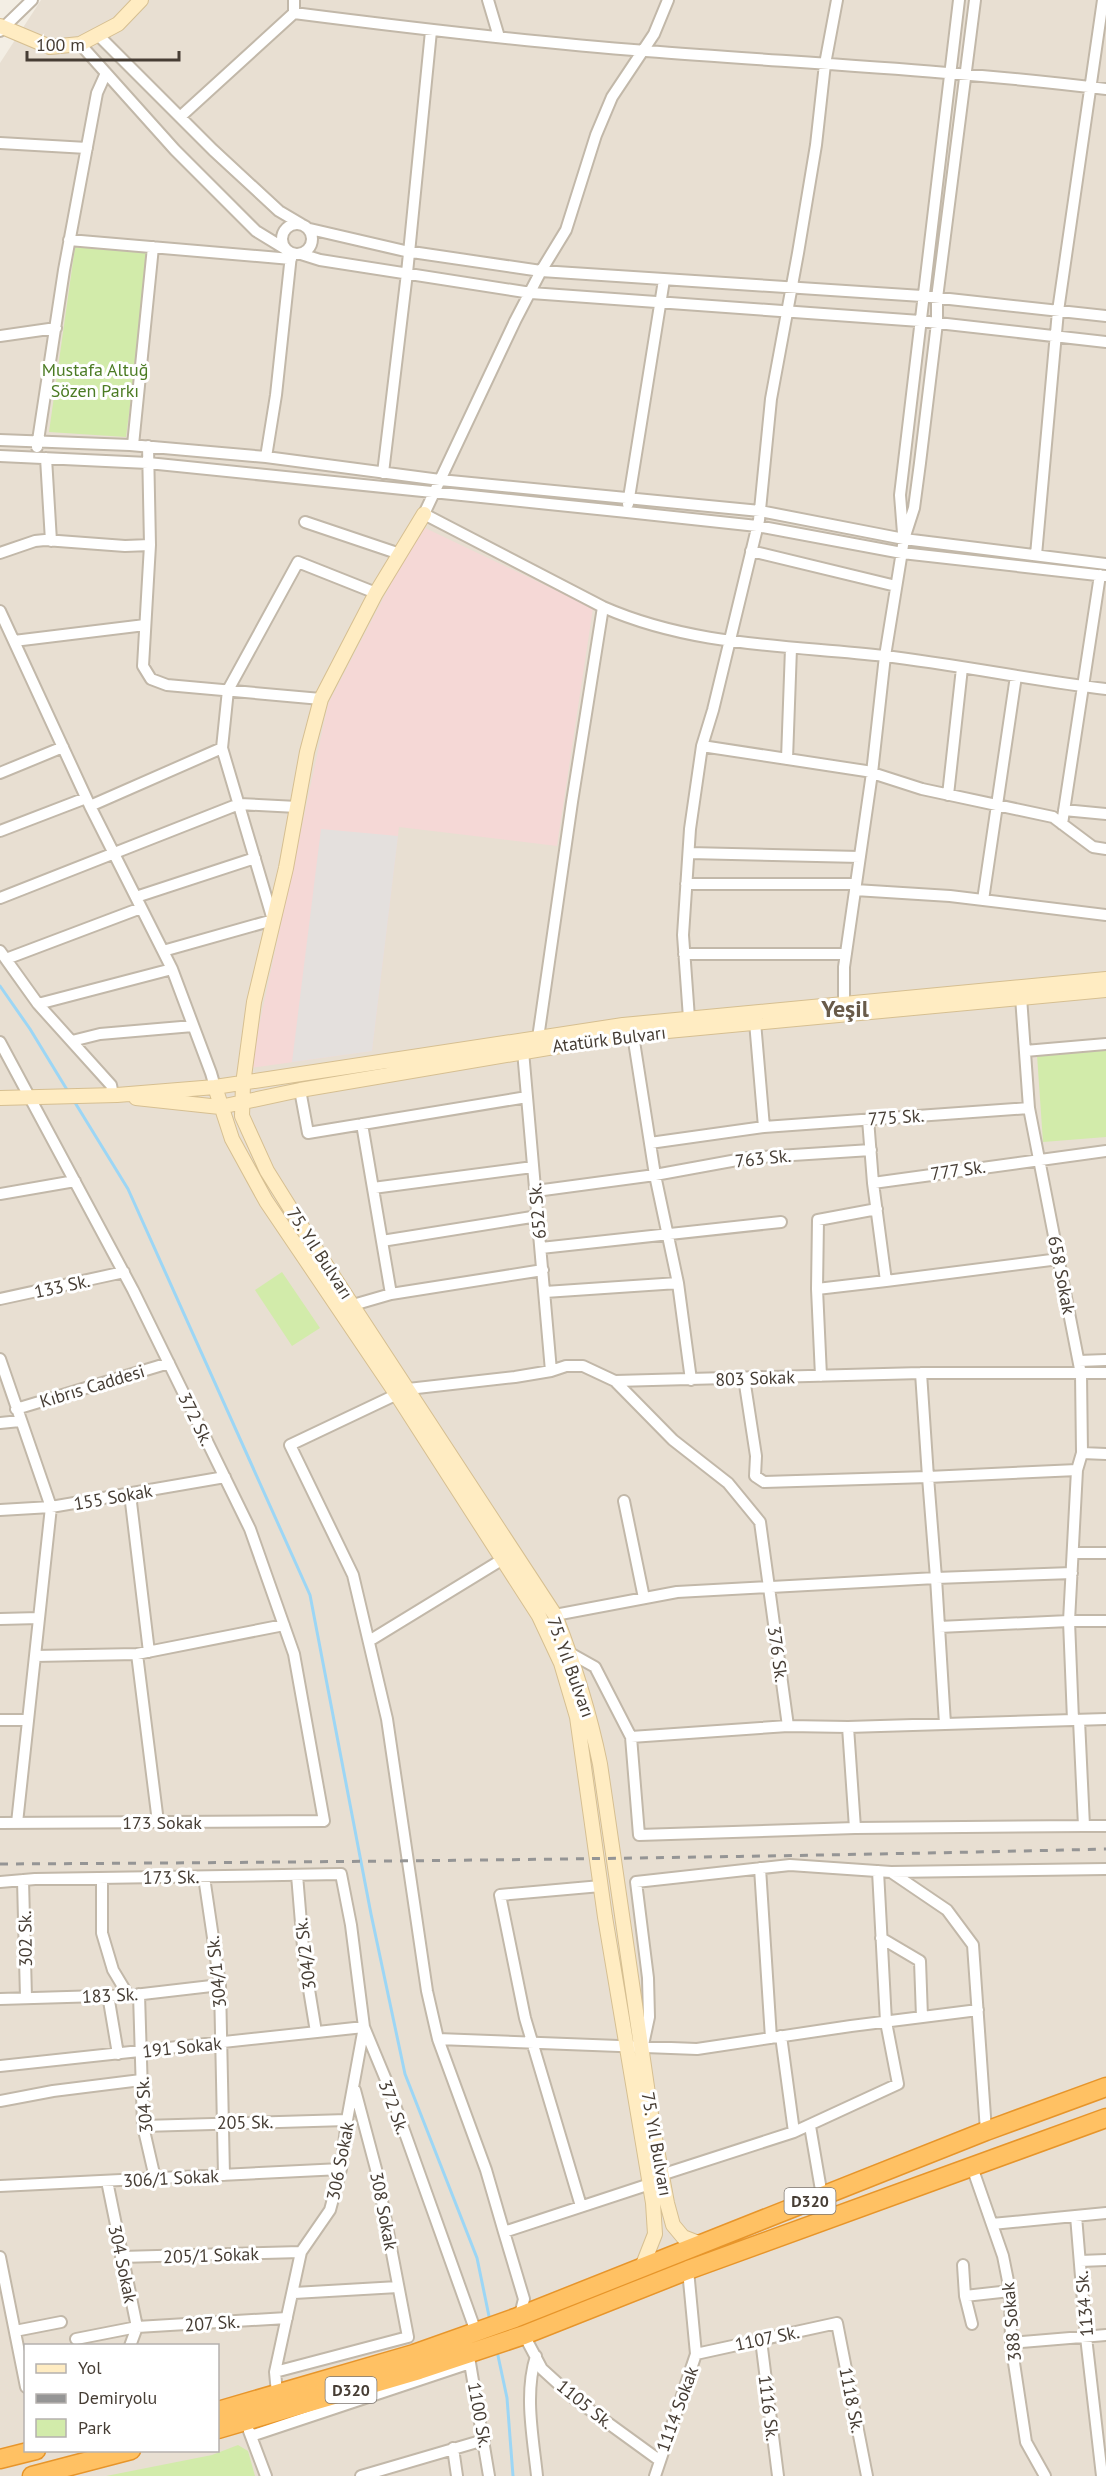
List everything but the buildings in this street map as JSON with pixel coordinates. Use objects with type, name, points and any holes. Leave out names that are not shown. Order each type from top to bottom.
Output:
[{"type":"highway","name":"D320","points":[[219,2410],[411,2346],[474,2349],[517,2317],[986,2131],[1106,2087]]},
{"type":"highway","name":"D320","points":[[219,2429],[248,2429],[474,2349],[524,2335],[688,2270],[1106,2118]]},
{"type":"highway","points":[[0,2459],[32,2452]]},
{"type":"highway","points":[[37,2474],[127,2452]]},
{"type":"main road","points":[[1,28],[50,47],[80,44],[118,24],[141,0]]},
{"type":"main road","name":"75. Yıl Bulvarı","points":[[424,514],[376,593],[321,699],[307,752],[254,1002],[243,1084],[243,1122],[267,1171],[353,1305],[539,1616],[561,1663],[577,1717],[601,1886],[673,2224],[682,2237],[701,2244]]},
{"type":"main road","name":"Atatürk Bulvarı","points":[[112,1095],[243,1084],[623,1025],[1106,979]]},
{"type":"main road","name":"Atatürk Bulvarı","points":[[112,1095],[220,1107],[300,1090],[523,1051],[633,1035],[1106,990]]},
{"type":"main road","name":"75. Yıl Bulvarı","points":[[214,1087],[232,1139],[266,1201],[403,1392],[555,1615],[570,1653],[590,1714],[600,1764],[637,2048],[655,2234],[642,2267]]},
{"type":"main road","points":[[0,1098],[112,1095]]},
{"type":"street","points":[[1,28],[32,0]]},
{"type":"street","points":[[180,117],[294,13],[294,0]]},
{"type":"street","points":[[488,0],[499,37]]},
{"type":"street","points":[[669,0],[654,34],[612,97],[596,135],[566,230],[541,271],[424,514],[603,607],[634,620],[729,642],[885,656],[1106,690]]},
{"type":"street","points":[[689,1018],[683,935],[688,853],[702,746],[760,511],[771,399],[816,145],[825,64],[837,0]]},
{"type":"street","points":[[904,539],[900,495],[958,0]]},
{"type":"street","points":[[843,1003],[846,954],[872,773],[885,656],[904,539],[914,508],[937,323],[937,298],[975,0]]},
{"type":"street","points":[[1036,555],[1058,310],[1103,0]]},
{"type":"street","points":[[294,13],[431,31],[644,51],[949,72],[1106,89]]},
{"type":"street","points":[[383,473],[407,273],[431,31]]},
{"type":"street","points":[[98,35],[279,211],[306,226],[312,244],[293,254]]},
{"type":"street","points":[[80,44],[175,150],[256,231],[293,254]]},
{"type":"street","points":[[48,540],[41,458],[37,442],[69,240],[98,93],[106,73]]},
{"type":"street","points":[[0,143],[87,148]]},
{"type":"street","points":[[266,457],[293,254],[282,241],[284,231],[291,224],[409,251],[541,271],[922,296],[1106,316]]},
{"type":"street","points":[[69,240],[293,254],[531,293],[920,321],[1106,342]]},
{"type":"street","points":[[133,445],[153,247]]},
{"type":"street","points":[[627,512],[664,280]]},
{"type":"street","points":[[0,336],[56,328]]},
{"type":"street","points":[[0,440],[133,445],[266,457],[440,480],[760,511],[904,539],[1106,564]]},
{"type":"street","points":[[148,446],[150,545],[143,666],[151,679],[167,685],[321,699]]},
{"type":"street","points":[[0,456],[148,463],[757,526],[902,553],[1103,576],[1062,824]]},
{"type":"street","points":[[305,522],[400,554]]},
{"type":"street","points":[[0,553],[35,541],[48,540],[125,546],[150,545]]},
{"type":"street","points":[[751,550],[896,586]]},
{"type":"street","points":[[163,951],[273,920],[222,748],[228,690],[298,562],[376,593]]},
{"type":"street","points":[[538,1038],[603,607]]},
{"type":"street","points":[[0,611],[88,802],[172,969],[214,1087]]},
{"type":"street","points":[[14,641],[145,625]]},
{"type":"street","points":[[787,759],[791,648]]},
{"type":"street","points":[[948,795],[962,668]]},
{"type":"street","points":[[983,900],[1016,676]]},
{"type":"street","points":[[702,746],[872,773],[948,795],[1053,818],[1093,847],[1106,849]]},
{"type":"street","points":[[0,773],[63,747]]},
{"type":"street","points":[[0,831],[88,802],[222,748]]},
{"type":"street","points":[[0,898],[239,804],[297,807]]},
{"type":"street","points":[[1064,810],[1106,814]]},
{"type":"street","points":[[688,853],[860,857]]},
{"type":"street","points":[[112,1095],[111,1085],[38,1004],[3,955],[255,858]]},
{"type":"street","points":[[686,884],[856,887],[1106,915]]},
{"type":"street","points":[[684,954],[846,954]]},
{"type":"street","points":[[38,1004],[172,969]]},
{"type":"street","name":"658 Sokak","points":[[1021,997],[1029,1108],[1082,1374],[1082,1454],[1077,1470],[1069,1621],[1084,1826]]},
{"type":"street","points":[[755,1022],[764,1127]]},
{"type":"street","points":[[72,1041],[100,1034],[194,1026]]},
{"type":"street","points":[[633,1035],[650,1143],[678,1283],[691,1380]]},
{"type":"street","name":"372 Sk.","points":[[0,1042],[37,1096],[75,1181],[124,1272],[250,1529],[294,1654],[324,1821]]},
{"type":"street","points":[[1025,1051],[1106,1044]]},
{"type":"street","name":"652 Sk.","points":[[523,1051],[551,1371]]},
{"type":"street","points":[[300,1090],[308,1133],[527,1097]]},
{"type":"street","name":"775 Sk.","points":[[650,1143],[764,1127],[1029,1108]]},
{"type":"street","points":[[868,1119],[873,1182],[886,1281]]},
{"type":"street","points":[[362,1124],[391,1294]]},
{"type":"street","name":"763 Sk.","points":[[536,1191],[656,1175],[748,1158],[871,1150]]},
{"type":"street","name":"777 Sk.","points":[[873,1182],[1106,1151]]},
{"type":"street","points":[[373,1188],[533,1167]]},
{"type":"street","points":[[0,1194],[75,1181]]},
{"type":"street","points":[[821,1376],[817,1289],[818,1221],[877,1209]]},
{"type":"street","points":[[382,1241],[538,1216]]},
{"type":"street","points":[[541,1248],[781,1222]]},
{"type":"street","points":[[817,1289],[1059,1259]]},
{"type":"street","points":[[353,1305],[391,1294],[543,1270]]},
{"type":"street","name":"133 Sk.","points":[[0,1299],[124,1272]]},
{"type":"street","points":[[545,1292],[678,1283]]},
{"type":"street","points":[[0,1359],[51,1507],[17,1823]]},
{"type":"street","points":[[1079,1361],[1106,1360]]},
{"type":"street","name":"Kıbrıs Caddesi","points":[[16,1409],[169,1363]]},
{"type":"street","name":"803 Sokak","points":[[369,1641],[353,1575],[290,1445],[403,1392],[551,1371],[566,1366],[583,1366],[615,1381],[921,1373],[1106,1373]]},
{"type":"street","points":[[921,1373],[945,1724]]},
{"type":"street","points":[[744,1378],[756,1456],[755,1476],[764,1482],[1077,1470]]},
{"type":"street","name":"376 Sk.","points":[[615,1381],[673,1440],[728,1484],[760,1522],[788,1726]]},
{"type":"street","name":"Kıbrıs Caddesi","points":[[0,1423],[20,1421]]},
{"type":"street","points":[[1082,1454],[1106,1454]]},
{"type":"street","name":"155 Sokak","points":[[0,1510],[51,1507],[225,1477]]},
{"type":"street","points":[[130,1494],[149,1652]]},
{"type":"street","points":[[624,1501],[644,1598]]},
{"type":"street","points":[[1073,1553],[1106,1553]]},
{"type":"street","points":[[503,1559],[369,1641],[387,1719],[427,1991],[438,2039],[486,2170],[524,2300],[517,2317]]},
{"type":"street","points":[[555,1615],[689,1591],[1072,1573]]},
{"type":"street","points":[[0,1619],[39,1618]]},
{"type":"street","points":[[939,1627],[1106,1621]]},
{"type":"street","points":[[35,1656],[138,1654],[284,1625]]},
{"type":"street","points":[[570,1653],[595,1667],[631,1737],[639,1835],[855,1828],[1106,1826]]},
{"type":"street","points":[[138,1654],[158,1822]]},
{"type":"street","points":[[631,1737],[788,1726],[848,1727],[1106,1719]]},
{"type":"street","points":[[0,1720],[28,1720]]},
{"type":"street","points":[[848,1727],[855,1828]]},
{"type":"street","name":"173 Sokak","points":[[0,1823],[324,1821]]},
{"type":"street","points":[[637,2048],[649,2017],[636,1882],[790,1865],[891,1872],[1106,1869]]},
{"type":"street","points":[[760,1868],[776,2037],[794,2132]]},
{"type":"street","points":[[662,2175],[810,2126],[898,2084],[886,2022],[878,1871]]},
{"type":"street","points":[[891,1872],[947,1910],[973,1945],[986,2131]]},
{"type":"street","name":"372 Sk.","points":[[341,1874],[351,1925],[364,2027],[386,2080],[474,2349]]},
{"type":"street","name":"173 Sk.","points":[[0,1882],[341,1874]]},
{"type":"street","name":"304/2 Sk.","points":[[297,1875],[304,1959],[316,2032]]},
{"type":"street","name":"304/1 Sk.","points":[[204,1877],[220,1985],[224,2175]]},
{"type":"street","name":"304 Sk.","points":[[102,1878],[102,1933],[113,1970],[134,1994],[142,2050],[143,2126],[155,2178]]},
{"type":"street","name":"302 Sk.","points":[[23,1880],[26,1998]]},
{"type":"street","points":[[581,2206],[525,2018],[500,1895],[601,1886]]},
{"type":"street","points":[[881,1938],[920,1961],[922,2017]]},
{"type":"street","name":"183 Sk.","points":[[0,1999],[134,1994],[220,1985]]},
{"type":"street","points":[[108,1995],[118,2054]]},
{"type":"street","points":[[438,2039],[697,2049],[978,2010]]},
{"type":"street","name":"191 Sokak","points":[[0,2066],[364,2027]]},
{"type":"street","name":"306 Sokak","points":[[277,2392],[275,2372],[294,2293],[301,2252],[330,2210],[341,2169],[347,2120],[355,2087],[364,2027]]},
{"type":"street","points":[[0,2101],[53,2091],[141,2080]]},
{"type":"street","name":"308 Sokak","points":[[355,2087],[376,2169],[411,2346]]},
{"type":"street","name":"205 Sk.","points":[[143,2126],[347,2120]]},
{"type":"street","points":[[810,2126],[822,2196]]},
{"type":"street","name":"388 Sokak","points":[[972,2167],[1003,2256],[1010,2291],[1011,2343],[1026,2442],[1045,2476]]},
{"type":"street","name":"306/1 Sokak","points":[[0,2186],[341,2169]]},
{"type":"street","name":"304 Sokak","points":[[107,2181],[136,2327],[131,2344]]},
{"type":"street","points":[[504,2232],[650,2184]]},
{"type":"street","points":[[992,2224],[1106,2214]]},
{"type":"street","name":"1134 Sk.","points":[[1076,2216],[1086,2337],[1102,2476]]},
{"type":"street","name":"205/1 Sokak","points":[[122,2257],[301,2252]]},
{"type":"street","points":[[0,2257],[24,2377]]},
{"type":"street","points":[[1080,2261],[1106,2260]]},
{"type":"street","points":[[963,2265],[965,2296],[972,2324]]},
{"type":"street","name":"1114 Sokak","points":[[655,2476],[696,2354],[688,2270]]},
{"type":"street","points":[[294,2293],[398,2287]]},
{"type":"street","points":[[965,2296],[1010,2291]]},
{"type":"street","name":"207 Sk.","points":[[76,2339],[136,2327],[287,2318]]},
{"type":"street","points":[[15,2331],[61,2322]]},
{"type":"street","name":"1107 Sk.","points":[[696,2354],[837,2323]]},
{"type":"street","name":"1118 Sk.","points":[[837,2323],[867,2476]]},
{"type":"street","name":"1105 Sk.","points":[[524,2335],[542,2369],[575,2399],[659,2460]]},
{"type":"street","points":[[1011,2343],[1106,2335]]},
{"type":"street","name":"1116 Sk.","points":[[760,2340],[777,2476]]},
{"type":"street","points":[[275,2372],[411,2346]]},
{"type":"street","name":"1100 Sk.","points":[[474,2349],[489,2476]]},
{"type":"street","points":[[536,2356],[531,2371],[530,2404],[537,2476]]},
{"type":"street","points":[[248,2429],[266,2476]]},
{"type":"street","points":[[362,2476],[484,2440]]},
{"type":"street","name":"1100 Sk.","points":[[453,2448],[457,2476]]},
{"type":"shaded area","points":[[41,0],[1106,0],[1106,2476],[0,2476],[0,63]]},
{"type":"shaded area","points":[[421,526],[593,608],[557,846],[399,827],[372,1051],[250,1068],[328,704]]},
{"type":"shaded area","points":[[321,829],[398,836],[372,1051],[292,1062]]},
{"type":"green space","name":"Mustafa Altuğ Sözen Parkı","points":[[75,247],[150,253],[126,437],[49,432]]},
{"type":"green space","points":[[1106,1050],[1106,1137],[1043,1142],[1037,1055]]},
{"type":"green space","points":[[282,1272],[320,1328],[292,1346],[255,1290]]},
{"type":"green space","points":[[238,2445],[248,2451],[255,2476],[106,2476],[212,2455]]},
{"type":"waterway","points":[[0,986],[30,1029],[69,1093]]},
{"type":"waterway","points":[[74,1101],[128,1189],[310,1595],[371,1914],[405,2074],[477,2258],[490,2321]]},
{"type":"waterway","points":[[497,2351],[507,2398],[513,2476]]},
{"type":"railway","points":[[0,1864],[553,1859],[1106,1849]]},
{"type":"district","name":"Yeşil","points":[[845,1008]]}]
